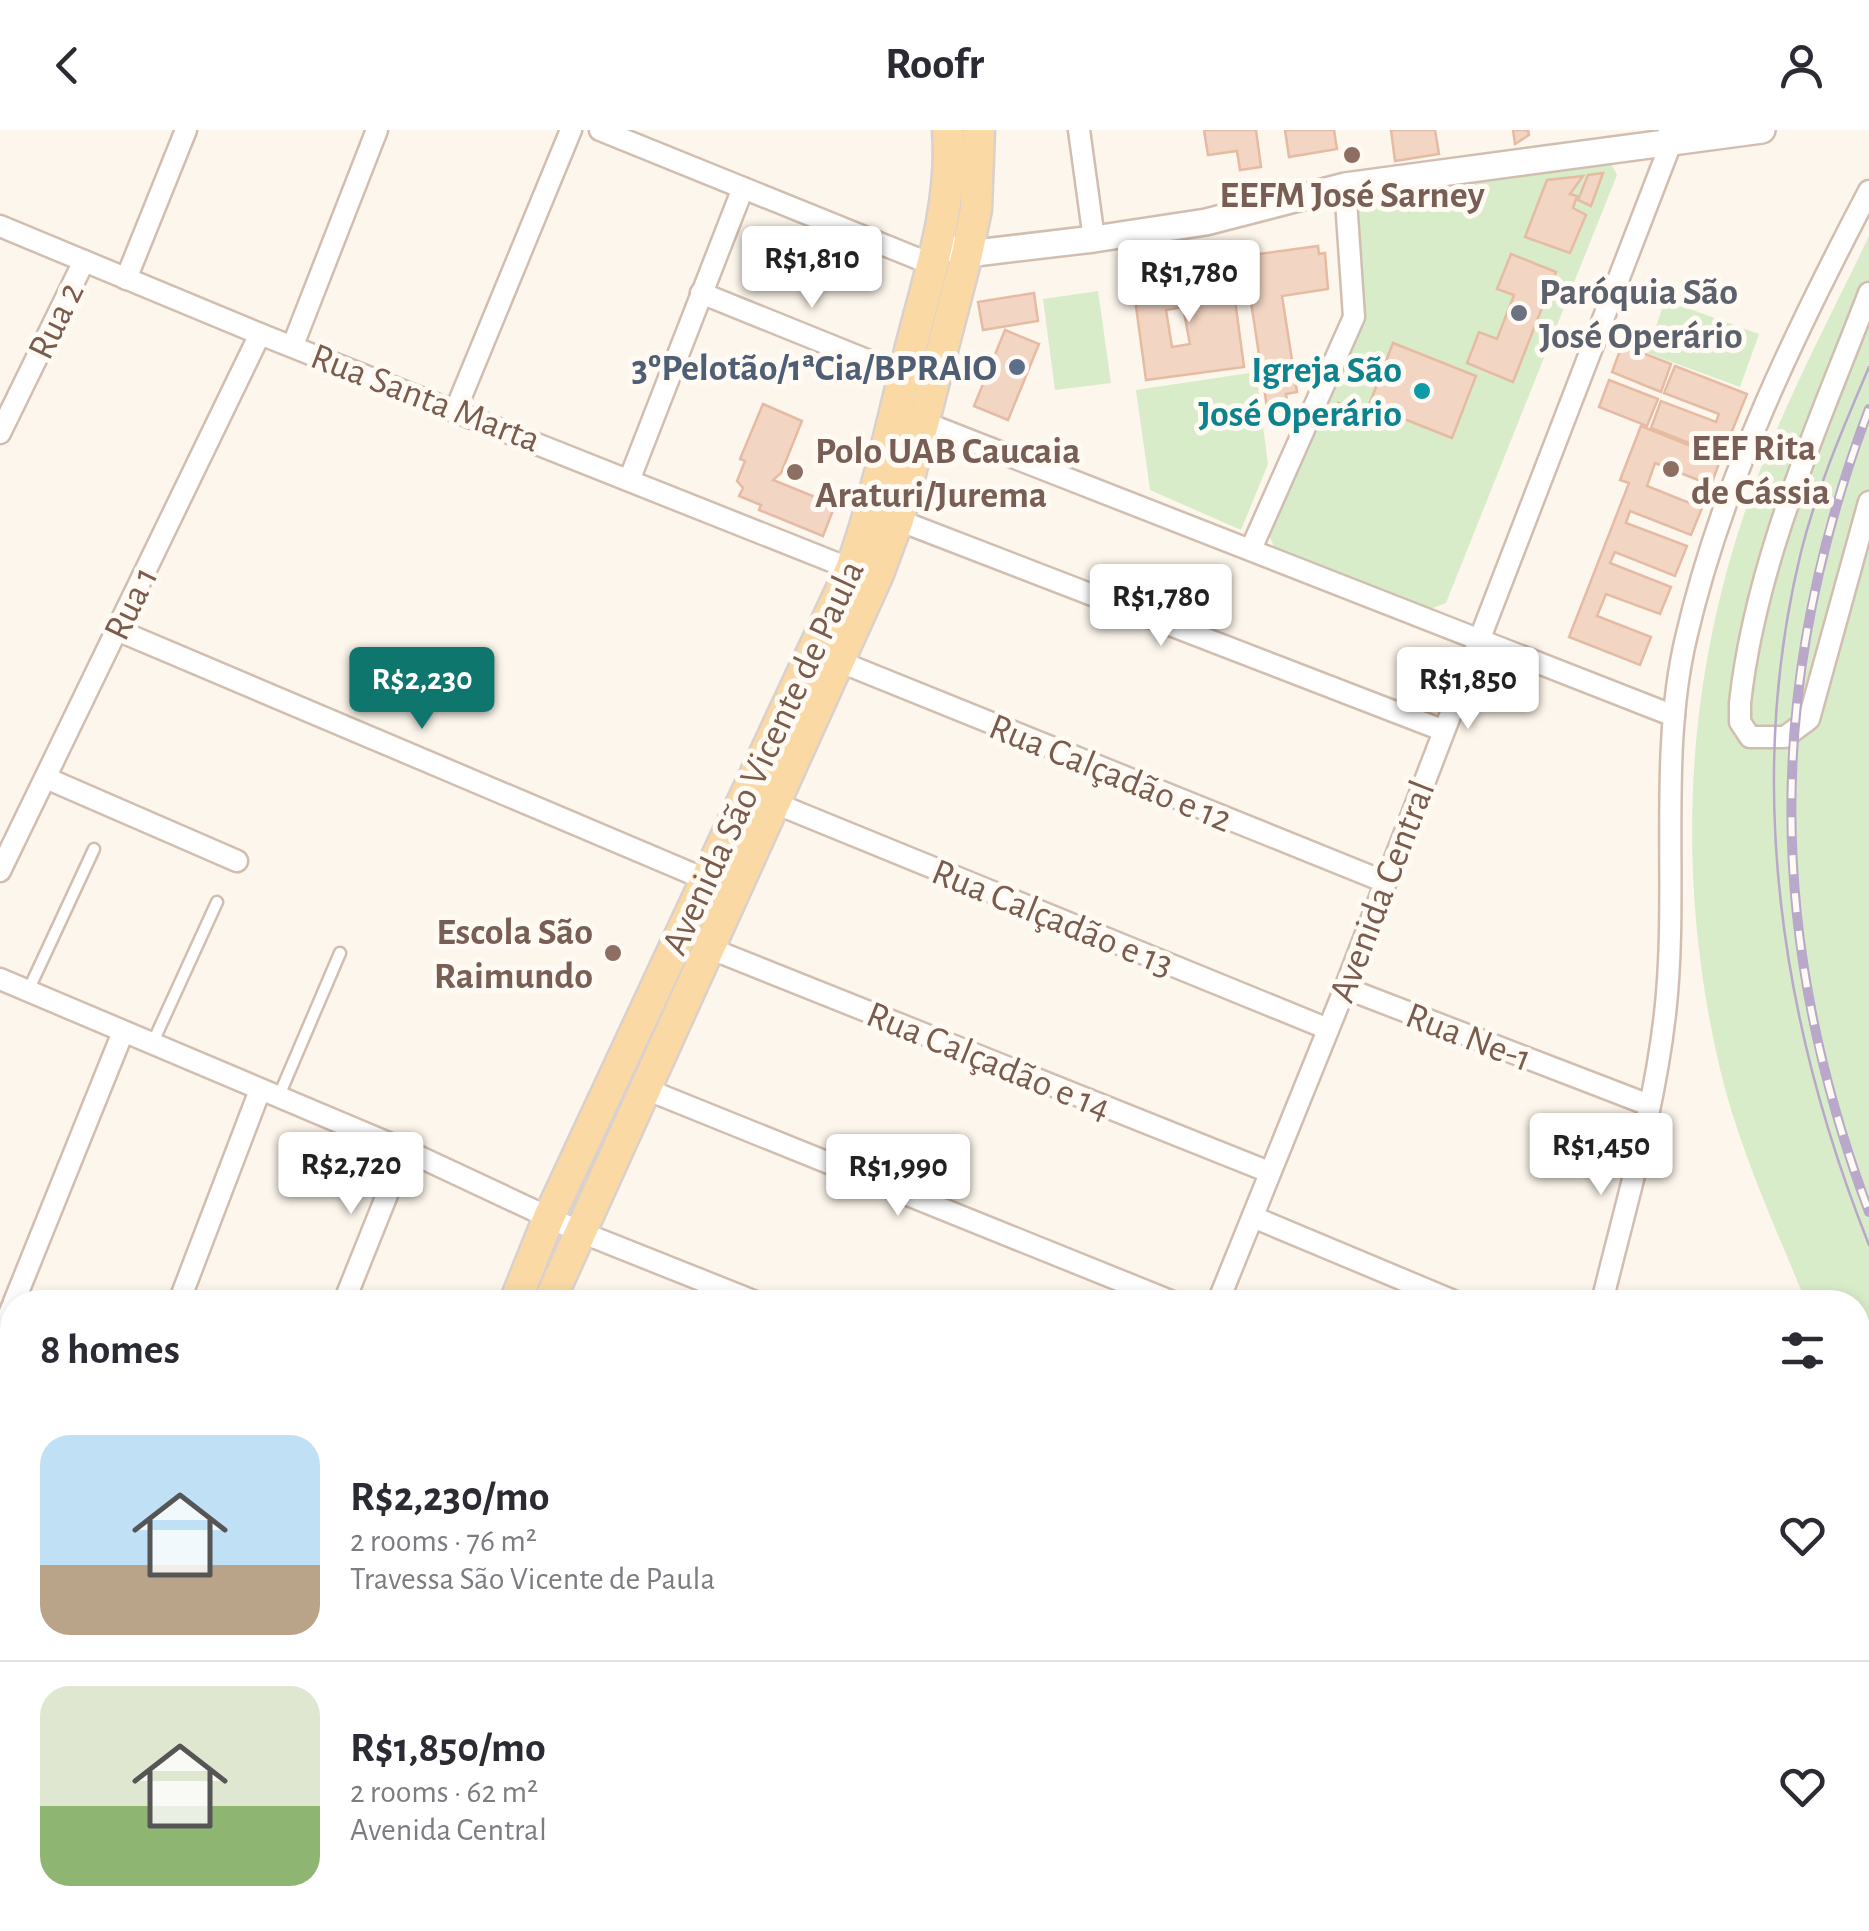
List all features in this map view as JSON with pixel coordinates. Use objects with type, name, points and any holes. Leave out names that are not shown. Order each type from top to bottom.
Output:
[{"type":"main road","name":"Avenida São Vicente de Paula","points":[[520,1290],[549,1217],[851,568],[870,515],[935,254],[948,184],[948,130]]},
{"type":"main road","name":"Avenida São Vicente de Paula","points":[[554,1290],[642,1088],[777,804],[898,520],[967,254],[976,210],[978,130]]},
{"type":"street","points":[[126,279],[186,130]]},
{"type":"street","points":[[293,346],[377,130]]},
{"type":"street","points":[[456,409],[571,130]]},
{"type":"street","points":[[600,130],[743,188],[935,254],[1094,240],[1206,222],[1345,186],[1670,136],[1762,130]]},
{"type":"street","points":[[1079,130],[1094,240]]},
{"type":"street","name":"Avenida Central","points":[[1223,1290],[1346,988],[1670,136]]},
{"type":"street","points":[[1251,549],[1354,317],[1345,186]]},
{"type":"street","points":[[630,478],[743,188]]},
{"type":"street","points":[[1605,1290],[1649,1105],[1665,1014],[1674,716],[1685,640],[1729,492],[1869,191]]},
{"type":"street","name":"Rua Santa Marta","points":[[0,226],[260,334],[851,568]]},
{"type":"street","name":"Rua 2","points":[[0,433],[84,261]]},
{"type":"street","points":[[1869,292],[1782,513],[1766,569],[1740,703],[1740,722],[1750,737],[1784,736],[1809,719],[1869,502]]},
{"type":"street","points":[[701,293],[904,375]]},
{"type":"street","name":"Rua 1","points":[[0,871],[260,334]]},
{"type":"street","points":[[924,422],[1674,716]]},
{"type":"street","points":[[898,520],[1442,730]]},
{"type":"street","points":[[117,630],[707,880]]},
{"type":"street","name":"Rua Calçadão e 12","points":[[838,661],[1384,882]]},
{"type":"street","points":[[46,778],[238,861]]},
{"type":"street","name":"Rua Calçadão e 13","points":[[777,804],[1328,1030]]},
{"type":"street","name":"Rua Calçadão e 14","points":[[709,948],[1268,1172]]},
{"type":"street","points":[[0,979],[405,1150],[578,1231],[726,1290]]},
{"type":"street","name":"Rua Ne-1","points":[[1346,988],[1649,1105]]},
{"type":"street","points":[[20,1290],[123,1032]]},
{"type":"street","points":[[642,1088],[1143,1290]]},
{"type":"street","points":[[183,1290],[269,1094]]},
{"type":"street","points":[[349,1290],[405,1150]]},
{"type":"street","points":[[1253,1217],[1427,1290]]},
{"type":"lane","points":[[28,991],[94,850]]},
{"type":"lane","points":[[152,1044],[217,902]]},
{"type":"lane","points":[[269,1094],[340,953]]},
{"type":"green space","points":[[1611,163],[1617,175],[1446,603],[1430,609],[1275,549],[1268,533],[1365,315],[1358,212],[1368,199]]},
{"type":"green space","points":[[1869,236],[1869,1290],[1801,1290],[1728,1099],[1706,997],[1696,925],[1693,781],[1711,638],[1750,497],[1806,365]]},
{"type":"green space","points":[[1098,291],[1111,383],[1055,390],[1043,299]]},
{"type":"green space","points":[[1665,300],[1759,334],[1740,387],[1647,353]]},
{"type":"green space","points":[[1256,372],[1268,464],[1241,530],[1150,490],[1136,390]]},
{"type":"building","points":[[1204,130],[1256,130],[1261,167],[1240,170],[1237,151],[1208,155]]},
{"type":"building","points":[[1285,130],[1334,130],[1337,149],[1289,157]]},
{"type":"building","points":[[1391,130],[1435,130],[1439,154],[1395,161]]},
{"type":"building","points":[[1513,130],[1528,130],[1529,135],[1515,144]]},
{"type":"building","points":[[1603,173],[1591,206],[1578,200],[1588,175]]},
{"type":"building","points":[[1583,176],[1570,194],[1577,196],[1573,208],[1586,215],[1570,253],[1525,237],[1547,180]]},
{"type":"building","points":[[1318,246],[1319,254],[1325,253],[1328,289],[1282,296],[1297,392],[1286,394],[1288,408],[1268,414],[1244,256]]},
{"type":"building","points":[[1511,254],[1556,272],[1513,382],[1467,363],[1479,332],[1497,339],[1514,295],[1497,289]]},
{"type":"building","points":[[1231,270],[1244,367],[1146,380],[1133,284]],"holes":[[[1183,307],[1190,344],[1172,347],[1166,310]]]},
{"type":"building","points":[[1034,293],[1038,321],[983,330],[978,302]]},
{"type":"building","points":[[1005,330],[1039,344],[1008,420],[974,406]]},
{"type":"building","name":"Igreja São José Operário","points":[[1393,343],[1476,376],[1452,438],[1369,405]]},
{"type":"building","points":[[1622,345],[1671,364],[1661,392],[1612,372]]},
{"type":"building","points":[[1675,366],[1747,394],[1722,456],[1651,428],[1661,401],[1716,422],[1719,414],[1664,393]]},
{"type":"building","points":[[1609,380],[1658,399],[1647,426],[1599,407]]},
{"type":"building","points":[[1338,403],[1351,408],[1345,420],[1333,414]]},
{"type":"building","points":[[763,404],[802,421],[781,473],[773,480],[835,505],[823,536],[759,510],[761,505],[739,496],[743,488],[737,481],[745,461],[740,459]]},
{"type":"building","points":[[1641,426],[1721,458],[1711,485],[1655,463],[1647,486],[1702,508],[1691,535],[1630,511],[1626,523],[1687,546],[1675,576],[1615,552],[1610,563],[1671,587],[1660,614],[1606,594],[1597,616],[1651,637],[1640,665],[1569,637],[1629,483],[1620,480]]},
{"type":"tram line","points":[[1869,367],[1807,528],[1784,640],[1775,728],[1781,904],[1794,991],[1839,1162],[1869,1245]]},
{"type":"railway","points":[[1869,409],[1835,511],[1811,612],[1796,711],[1791,810],[1796,909],[1811,1009],[1835,1110],[1869,1212]]},
{"type":"place","name":"EEFM José Sarney","points":[[1352,155]]},
{"type":"place","name":"Paróquia São José Operário","points":[[1519,313]]},
{"type":"place","name":"3ºPelotão/1ªCia/BPRAIO","points":[[1017,367]]},
{"type":"place","name":"Igreja São José Operário","points":[[1422,391]]},
{"type":"place","name":"EEF Rita de Cássia","points":[[1671,469]]},
{"type":"place","name":"Polo UAB Caucaia Araturi/Jurema","points":[[795,472]]},
{"type":"place","name":"Escola São Raimundo","points":[[613,953]]}]
